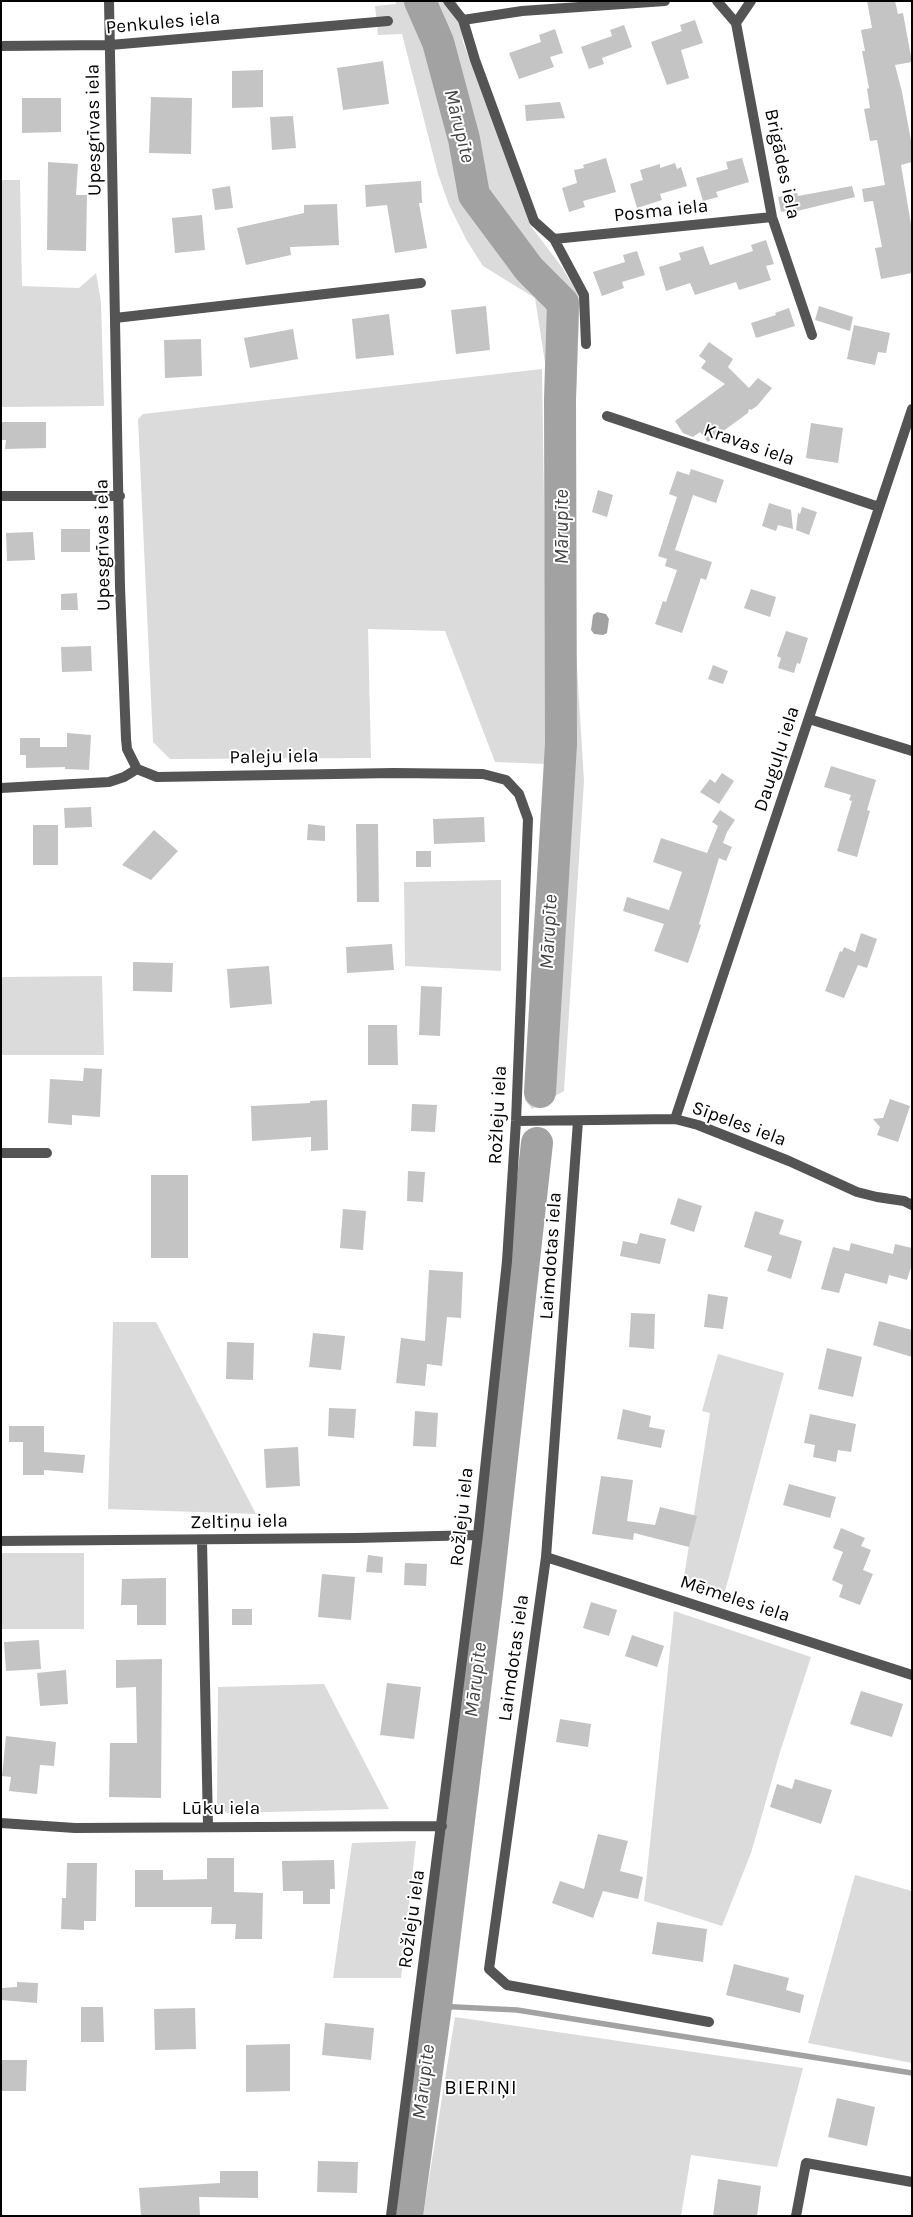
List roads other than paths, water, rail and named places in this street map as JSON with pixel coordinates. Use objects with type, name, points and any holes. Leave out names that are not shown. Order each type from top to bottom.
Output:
[{"type":"street","name":"Upesgrīvas iela","points":[[109,1],[126,739],[127,749],[136,768]]},
{"type":"street","points":[[448,1],[463,20],[475,60],[534,221],[554,239],[584,295],[586,344]]},
{"type":"street","points":[[463,20],[522,11],[665,1]]},
{"type":"street","points":[[717,1],[736,22],[750,1]]},
{"type":"street","name":"Penkules iela","points":[[1,46],[110,46],[388,21]]},
{"type":"street","name":"Brigādes iela","points":[[736,22],[772,217],[812,335]]},
{"type":"street","name":"Posma iela","points":[[554,239],[772,217]]},
{"type":"street","points":[[115,318],[421,283]]},
{"type":"street","name":"Dauguļu iela","points":[[675,1119],[809,719],[833,640],[912,409]]},
{"type":"street","name":"Kravas iela","points":[[607,416],[878,506]]},
{"type":"street","points":[[1,496],[120,496]]},
{"type":"street","points":[[809,719],[912,751]]},
{"type":"street","points":[[1,788],[109,782],[124,777],[136,768]]},
{"type":"street","name":"Paleju iela","points":[[136,768],[157,777],[394,773],[483,774],[506,780],[519,794],[528,819]]},
{"type":"street","name":"Rožleju iela","points":[[392,2216],[478,1535],[507,1261],[516,1120],[528,819]]},
{"type":"street","name":"Sīpeles iela","points":[[516,1120],[675,1119],[698,1125],[770,1153],[857,1192],[904,1201],[912,1205]]},
{"type":"street","name":"Laimdotas iela","points":[[578,1121],[546,1557],[489,1969],[507,1984],[709,2022]]},
{"type":"street","points":[[1,1153],[47,1153]]},
{"type":"street","name":"Zeltiņu iela","points":[[1,1540],[202,1540],[478,1535]]},
{"type":"street","points":[[202,1540],[208,1826]]},
{"type":"street","name":"Mēmeles iela","points":[[546,1557],[912,1675]]},
{"type":"street","name":"Lūku iela","points":[[1,1823],[74,1828],[442,1826]]},
{"type":"street","points":[[796,2216],[806,2164],[912,2182]]},
{"type":"waterway","name":"Mārupīte","points":[[420,1],[438,42],[464,139],[474,195],[529,269],[563,303],[560,399],[561,744],[540,1092]]},
{"type":"waterway","name":"Mārupīte","points":[[407,2216],[436,2006],[487,1593],[537,1143]]},
{"type":"waterway","points":[[436,2006],[517,2010],[912,2073]]},
{"type":"district","name":"BIERIŅI","points":[[481,2088]]}]
